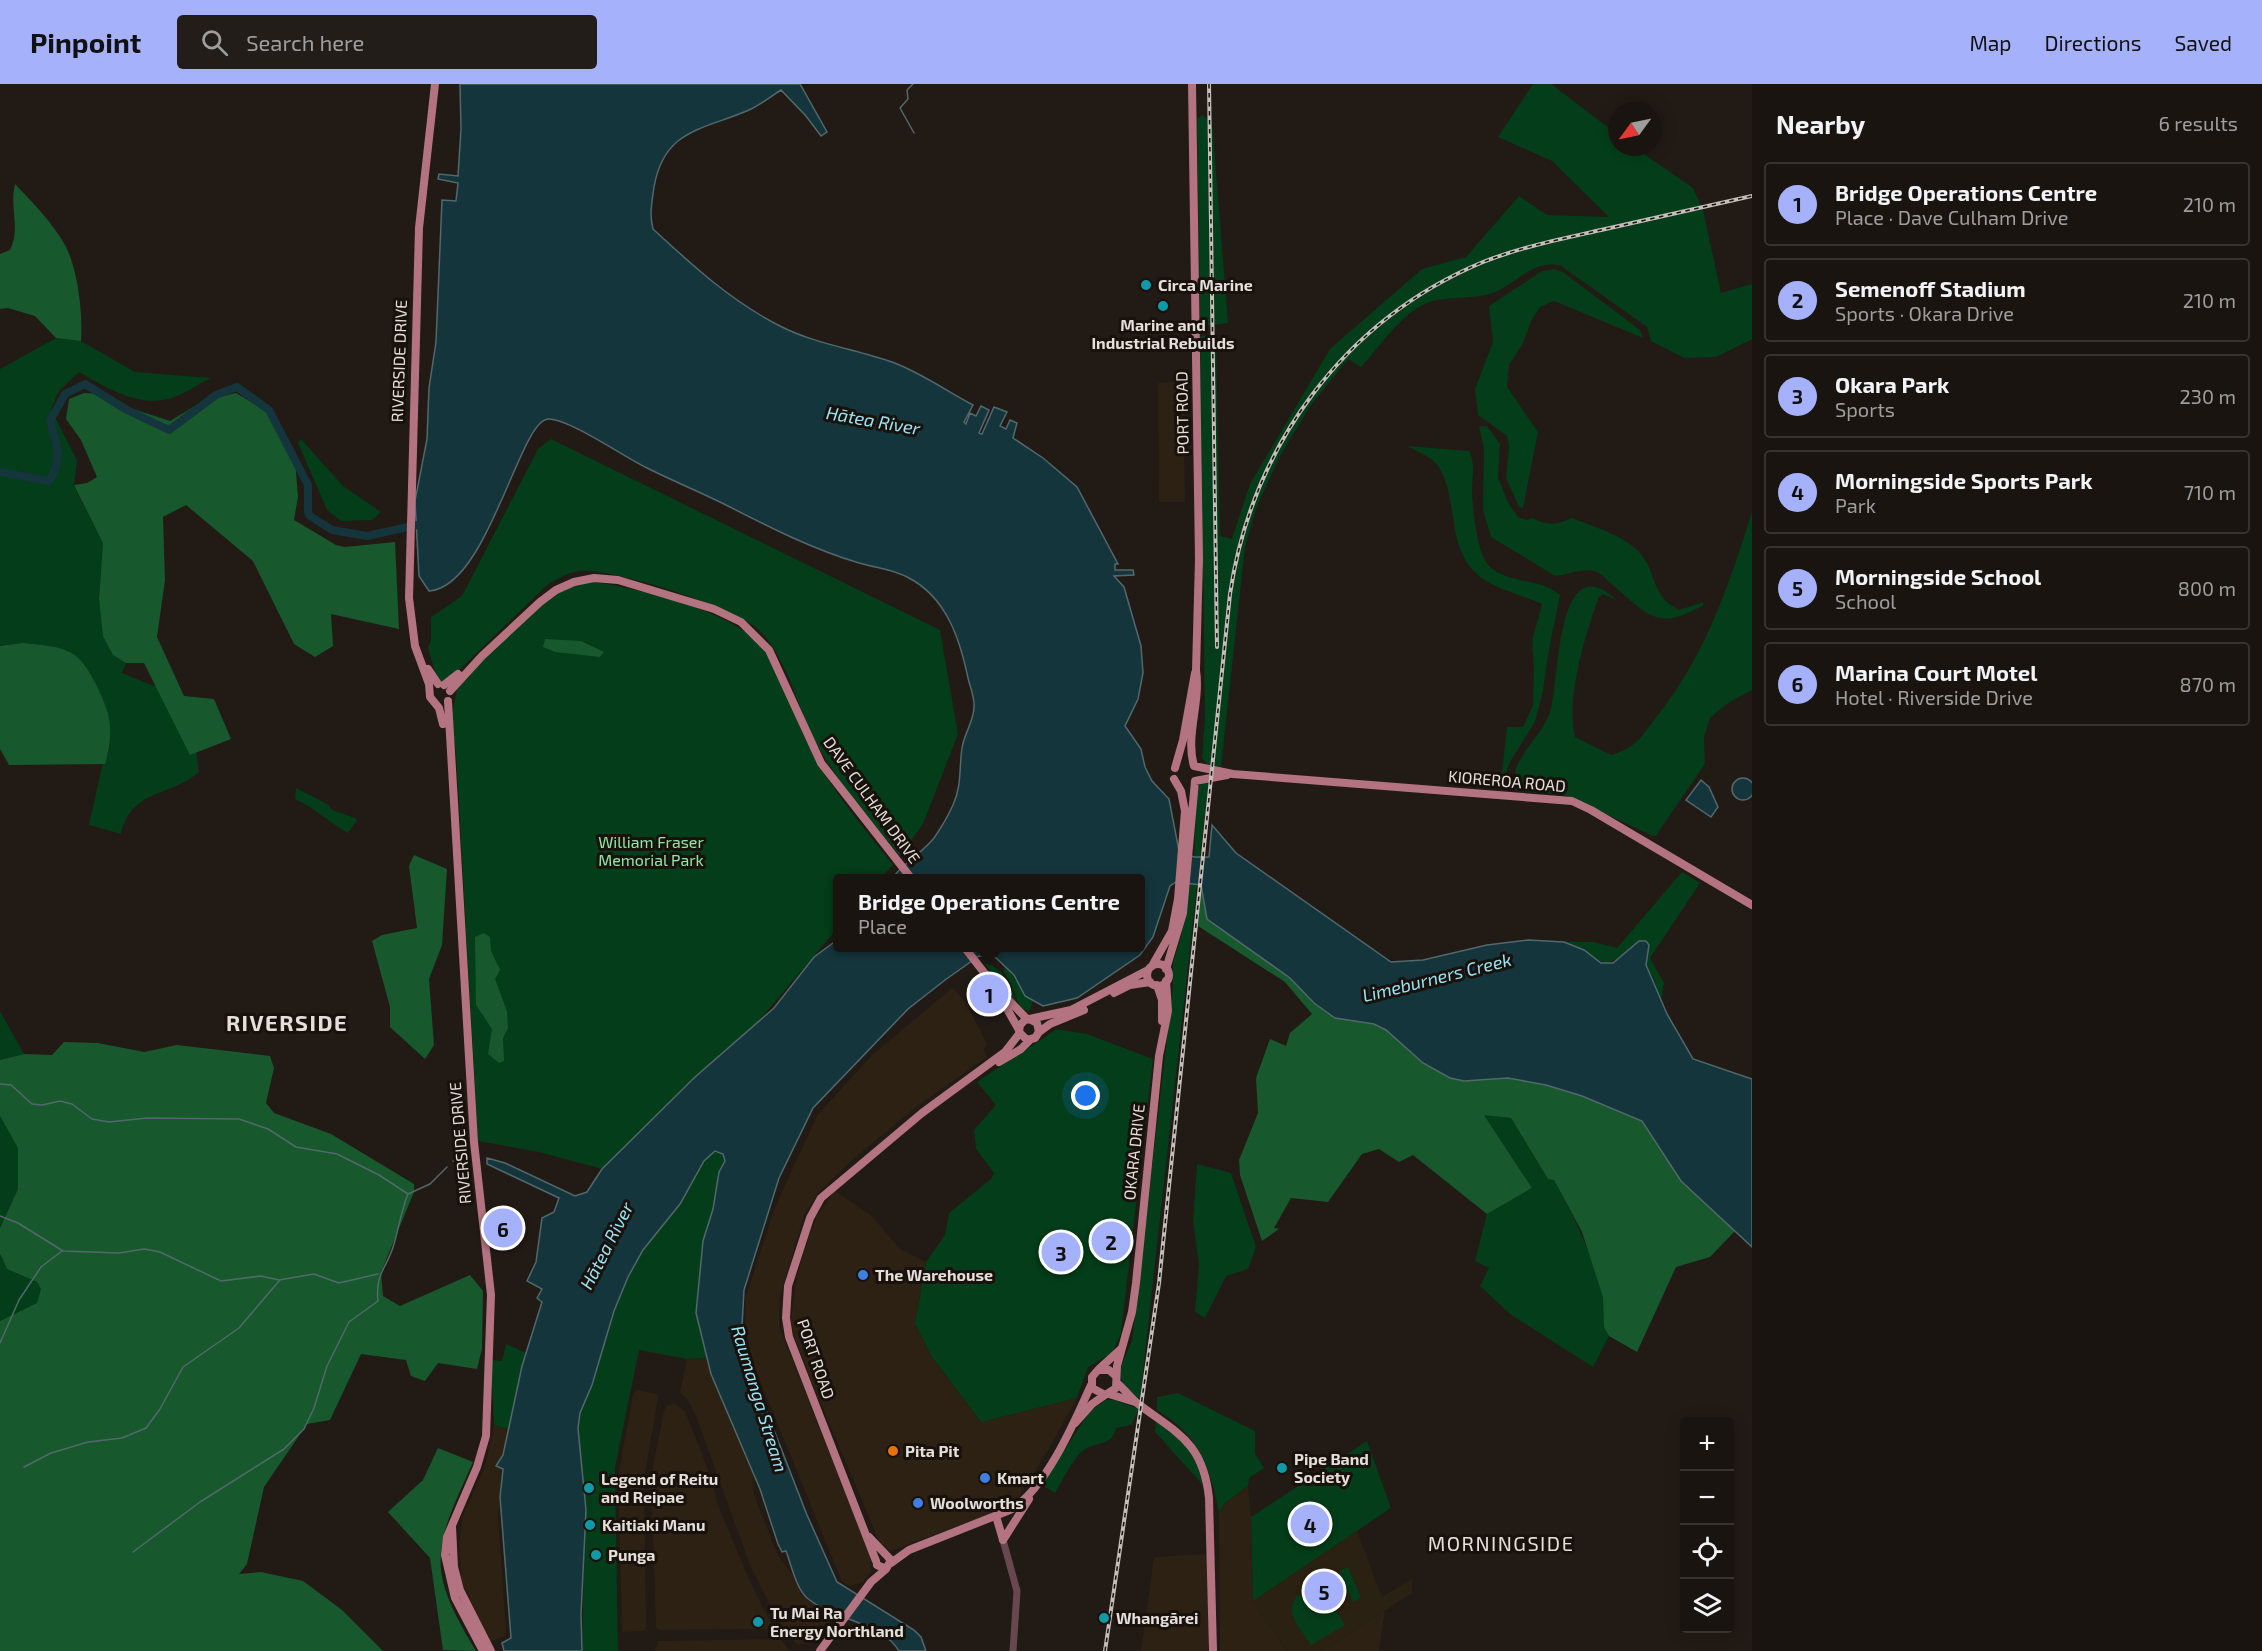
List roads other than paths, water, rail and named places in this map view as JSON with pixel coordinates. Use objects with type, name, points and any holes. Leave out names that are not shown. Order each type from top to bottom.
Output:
[{"type":"main road","name":"RIVERSIDE DRIVE","points":[[435,84],[419,228],[409,598],[415,639],[431,700],[437,704],[441,713],[449,751]]},
{"type":"main road","name":"PORT ROAD","points":[[1166,981],[1169,954],[1178,934],[1197,773],[1190,749],[1198,686],[1196,670],[1199,559],[1192,84]]},
{"type":"main road","name":"DAVE CULHAM DRIVE","points":[[430,691],[444,687],[482,656],[549,594],[568,584],[588,578],[624,581],[728,615],[749,628],[769,650],[821,763],[907,874]]},
{"type":"main road","name":"RIVERSIDE DRIVE","points":[[415,639],[430,674],[444,687],[448,701],[449,751],[474,1143],[491,1295],[486,1436],[477,1467],[447,1537],[446,1555],[449,1580],[459,1607],[483,1651]]},
{"type":"main road","name":"PORT ROAD","points":[[1188,838],[1184,799],[1174,779],[1196,670]]},
{"type":"main road","points":[[437,704],[448,701]]},
{"type":"main road","points":[[1175,768],[1184,762],[1194,766]]},
{"type":"main road","name":"KIOREROA ROAD","points":[[1194,766],[1233,774],[1572,801],[1752,905]]},
{"type":"main road","name":"KIOREROA ROAD","points":[[1195,780],[1233,774]]},
{"type":"main road","points":[[1174,779],[1186,786],[1195,780]]},
{"type":"main road","name":"PORT ROAD","points":[[1150,968],[1172,931],[1182,899]]},
{"type":"main road","points":[[968,952],[993,984],[1029,1019],[1037,1023],[1039,1032]]},
{"type":"main road","points":[[1019,1032],[1021,1023],[1029,1019],[1071,1010],[1160,964],[1166,969]]},
{"type":"main road","name":"OKARA DRIVE","points":[[1150,968],[1153,984],[1162,1000],[1163,1028]]},
{"type":"main road","points":[[993,984],[1019,1032],[1030,1040],[1039,1032],[1121,989],[1166,981]]},
{"type":"main road","name":"OKARA DRIVE","points":[[1116,1379],[1135,1292],[1163,1028],[1169,999],[1166,981]]},
{"type":"main road","name":"PORT ROAD","points":[[876,1563],[869,1537],[789,1337],[786,1318],[788,1286],[810,1218],[825,1193],[922,1113],[1005,1052],[1019,1032]]},
{"type":"main road","name":"PORT ROAD","points":[[970,1078],[1021,1049],[1030,1040]]},
{"type":"main road","points":[[1074,1424],[1077,1411],[1091,1386],[1093,1374],[1121,1349]]},
{"type":"main road","points":[[1098,1370],[1106,1369],[1136,1402],[1162,1419],[1190,1444],[1207,1482],[1213,1651]]},
{"type":"main road","points":[[871,1582],[876,1563],[885,1555],[909,1550],[996,1516],[1020,1504],[1032,1491],[1074,1424],[1092,1404],[1107,1394],[1116,1379]]},
{"type":"main road","points":[[1091,1386],[1096,1392],[1136,1402]]},
{"type":"main road","points":[[1003,1540],[1033,1494],[1032,1491]]},
{"type":"main road","points":[[996,1516],[1003,1540]]},
{"type":"main road","name":"RIVERSIDE DRIVE","points":[[452,1526],[454,1567],[458,1584],[470,1614],[491,1651]]},
{"type":"main road","name":"PORT ROAD","points":[[869,1537],[885,1555],[889,1566]]},
{"type":"main road","points":[[810,1651],[822,1649],[871,1582],[909,1550]]},
{"type":"main road","points":[[876,1563],[889,1566]]},
{"type":"street","points":[[1003,1540],[1017,1598],[1013,1651]]},
{"type":"water","points":[[460,84],[800,84],[827,132],[821,136],[806,116],[781,90],[749,110],[688,134],[676,142],[659,168],[652,203],[653,229],[729,294],[780,326],[821,342],[878,357],[924,377],[973,405],[964,422],[966,424],[970,413],[976,416],[981,406],[989,410],[979,433],[982,434],[994,407],[1007,412],[1000,426],[1006,429],[1010,420],[1017,423],[1013,438],[1043,458],[1077,487],[1118,564],[1115,564],[1115,570],[1133,570],[1134,575],[1114,576],[1124,587],[1141,646],[1143,673],[1138,699],[1125,726],[1141,749],[1145,767],[1152,781],[1169,799],[1179,851],[1194,857],[1209,857],[1212,825],[1236,853],[1391,962],[1423,960],[1487,945],[1528,940],[1564,942],[1584,950],[1601,963],[1613,963],[1639,941],[1646,941],[1649,945],[1646,965],[1667,1014],[1693,1059],[1752,1079],[1752,1247],[1681,1181],[1642,1121],[1582,1096],[1546,1085],[1508,1078],[1464,1081],[1450,1078],[1423,1063],[1386,1030],[1374,1024],[1335,1018],[1314,1003],[1290,978],[1207,919],[1201,885],[1176,882],[1170,886],[1153,937],[1145,948],[1145,874],[896,874],[934,838],[951,809],[958,790],[963,743],[974,712],[973,696],[961,649],[950,621],[942,608],[922,586],[903,575],[859,563],[791,537],[647,468],[569,425],[548,419],[537,427],[525,446],[485,535],[468,563],[450,583],[429,591],[419,576],[415,501],[427,439],[429,388],[436,342],[442,200],[456,201],[458,183],[438,179],[439,174],[458,176],[461,129]]},
{"type":"water","points":[[1743,778],[1751,781],[1754,789],[1751,797],[1743,800],[1735,797],[1732,789],[1735,781]]},
{"type":"water","points":[[1701,780],[1709,787],[1718,807],[1711,817],[1686,800]]},
{"type":"water","points":[[833,943],[833,952],[1142,952],[1077,998],[1043,1006],[1025,996],[1014,975],[996,958],[979,956],[908,1009],[813,1108],[779,1178],[744,1290],[742,1327],[752,1374],[807,1515],[837,1582],[914,1630],[921,1637],[926,1651],[899,1651],[881,1634],[869,1627],[817,1605],[807,1598],[797,1582],[786,1551],[782,1552],[778,1544],[760,1489],[711,1374],[696,1313],[703,1241],[713,1209],[719,1172],[725,1161],[723,1154],[715,1151],[704,1161],[680,1204],[643,1250],[628,1277],[614,1311],[592,1385],[580,1413],[578,1428],[586,1510],[581,1614],[582,1651],[504,1651],[502,1643],[511,1638],[500,1497],[503,1469],[496,1466],[503,1455],[522,1366],[542,1302],[537,1298],[542,1289],[527,1281],[536,1262],[542,1218],[554,1212],[559,1198],[487,1164],[487,1158],[505,1163],[575,1196],[587,1192],[602,1169],[695,1077],[774,1008],[814,957]]},
{"type":"waterway","points":[[913,84],[907,90],[908,99],[900,108],[914,133]]},
{"type":"waterway","points":[[0,472],[49,481],[57,459],[50,421],[65,394],[85,384],[127,410],[169,430],[216,395],[237,387],[269,410],[308,485],[310,516],[332,530],[367,536],[417,525]]},
{"type":"waterway","points":[[0,1084],[11,1085],[32,1104],[42,1105],[60,1101],[72,1104],[92,1119],[109,1122],[147,1118],[239,1119],[268,1129],[296,1147],[337,1154],[379,1175],[408,1194]]},
{"type":"waterway","points":[[453,1161],[462,1162]]},
{"type":"waterway","points":[[133,1552],[200,1502],[284,1449],[304,1429],[314,1408],[327,1366],[349,1322],[378,1301],[378,1283],[396,1238],[408,1194],[430,1184],[447,1167]]},
{"type":"waterway","points":[[0,1216],[18,1223],[63,1251],[119,1253],[144,1249],[160,1252],[221,1281],[261,1276],[279,1280],[314,1274],[339,1283],[378,1274]]},
{"type":"waterway","points":[[0,1343],[19,1300],[41,1267],[62,1251]]},
{"type":"waterway","points":[[24,1467],[51,1453],[88,1442],[122,1438],[146,1428],[160,1409],[183,1367],[239,1328],[279,1281]]},
{"type":"railway","points":[[1209,84],[1217,647]]},
{"type":"railway","points":[[1105,1651],[1159,1283],[1230,594],[1241,540],[1259,488],[1283,439],[1313,394],[1348,354],[1388,318],[1433,287],[1483,262],[1526,248],[1752,196]]},
{"type":"place","name":"Circa Marine","points":[[1146,285]]},
{"type":"place","name":"Marine and Industrial Rebuilds","points":[[1163,306]]},
{"type":"place","name":"Bridge Operations Centre","points":[[989,994]]},
{"type":"place","name":"Marina Court Motel","points":[[503,1228]]},
{"type":"place","name":"Semenoff Stadium","points":[[1111,1241]]},
{"type":"place","name":"Okara Park","points":[[1061,1252]]},
{"type":"place","name":"The Warehouse","points":[[863,1275]]},
{"type":"place","name":"Pita Pit","points":[[893,1451]]},
{"type":"place","name":"Pipe Band Society","points":[[1282,1468]]},
{"type":"place","name":"Kmart","points":[[985,1478]]},
{"type":"place","name":"Legend of Reitu and Reipae","points":[[589,1488]]},
{"type":"place","name":"Woolworths","points":[[918,1503]]},
{"type":"place","name":"Morningside Sports Park","points":[[1310,1524]]},
{"type":"place","name":"Kaitiaki Manu","points":[[590,1525]]},
{"type":"place","name":"Punga","points":[[596,1555]]},
{"type":"place","name":"Morningside School","points":[[1324,1591]]},
{"type":"place","name":"Whangārei","points":[[1104,1618]]},
{"type":"place","name":"Tu Mai Ra Energy Northland","points":[[758,1622]]},
{"type":"district","name":"RIVERSIDE","points":[[287,1023]]},
{"type":"district","name":"MORNINGSIDE","points":[[1501,1544]]},
{"type":"water label","name":"Hātea River","points":[[873,421]]},
{"type":"water label","name":"Limeburners Creek","points":[[1437,978]]},
{"type":"water label","name":"Hātea River","points":[[607,1246]]},
{"type":"water label","name":"Raumanga Stream","points":[[759,1399]]},
{"type":"park label","name":"William Fraser Memorial Park","points":[[651,851]]}]
